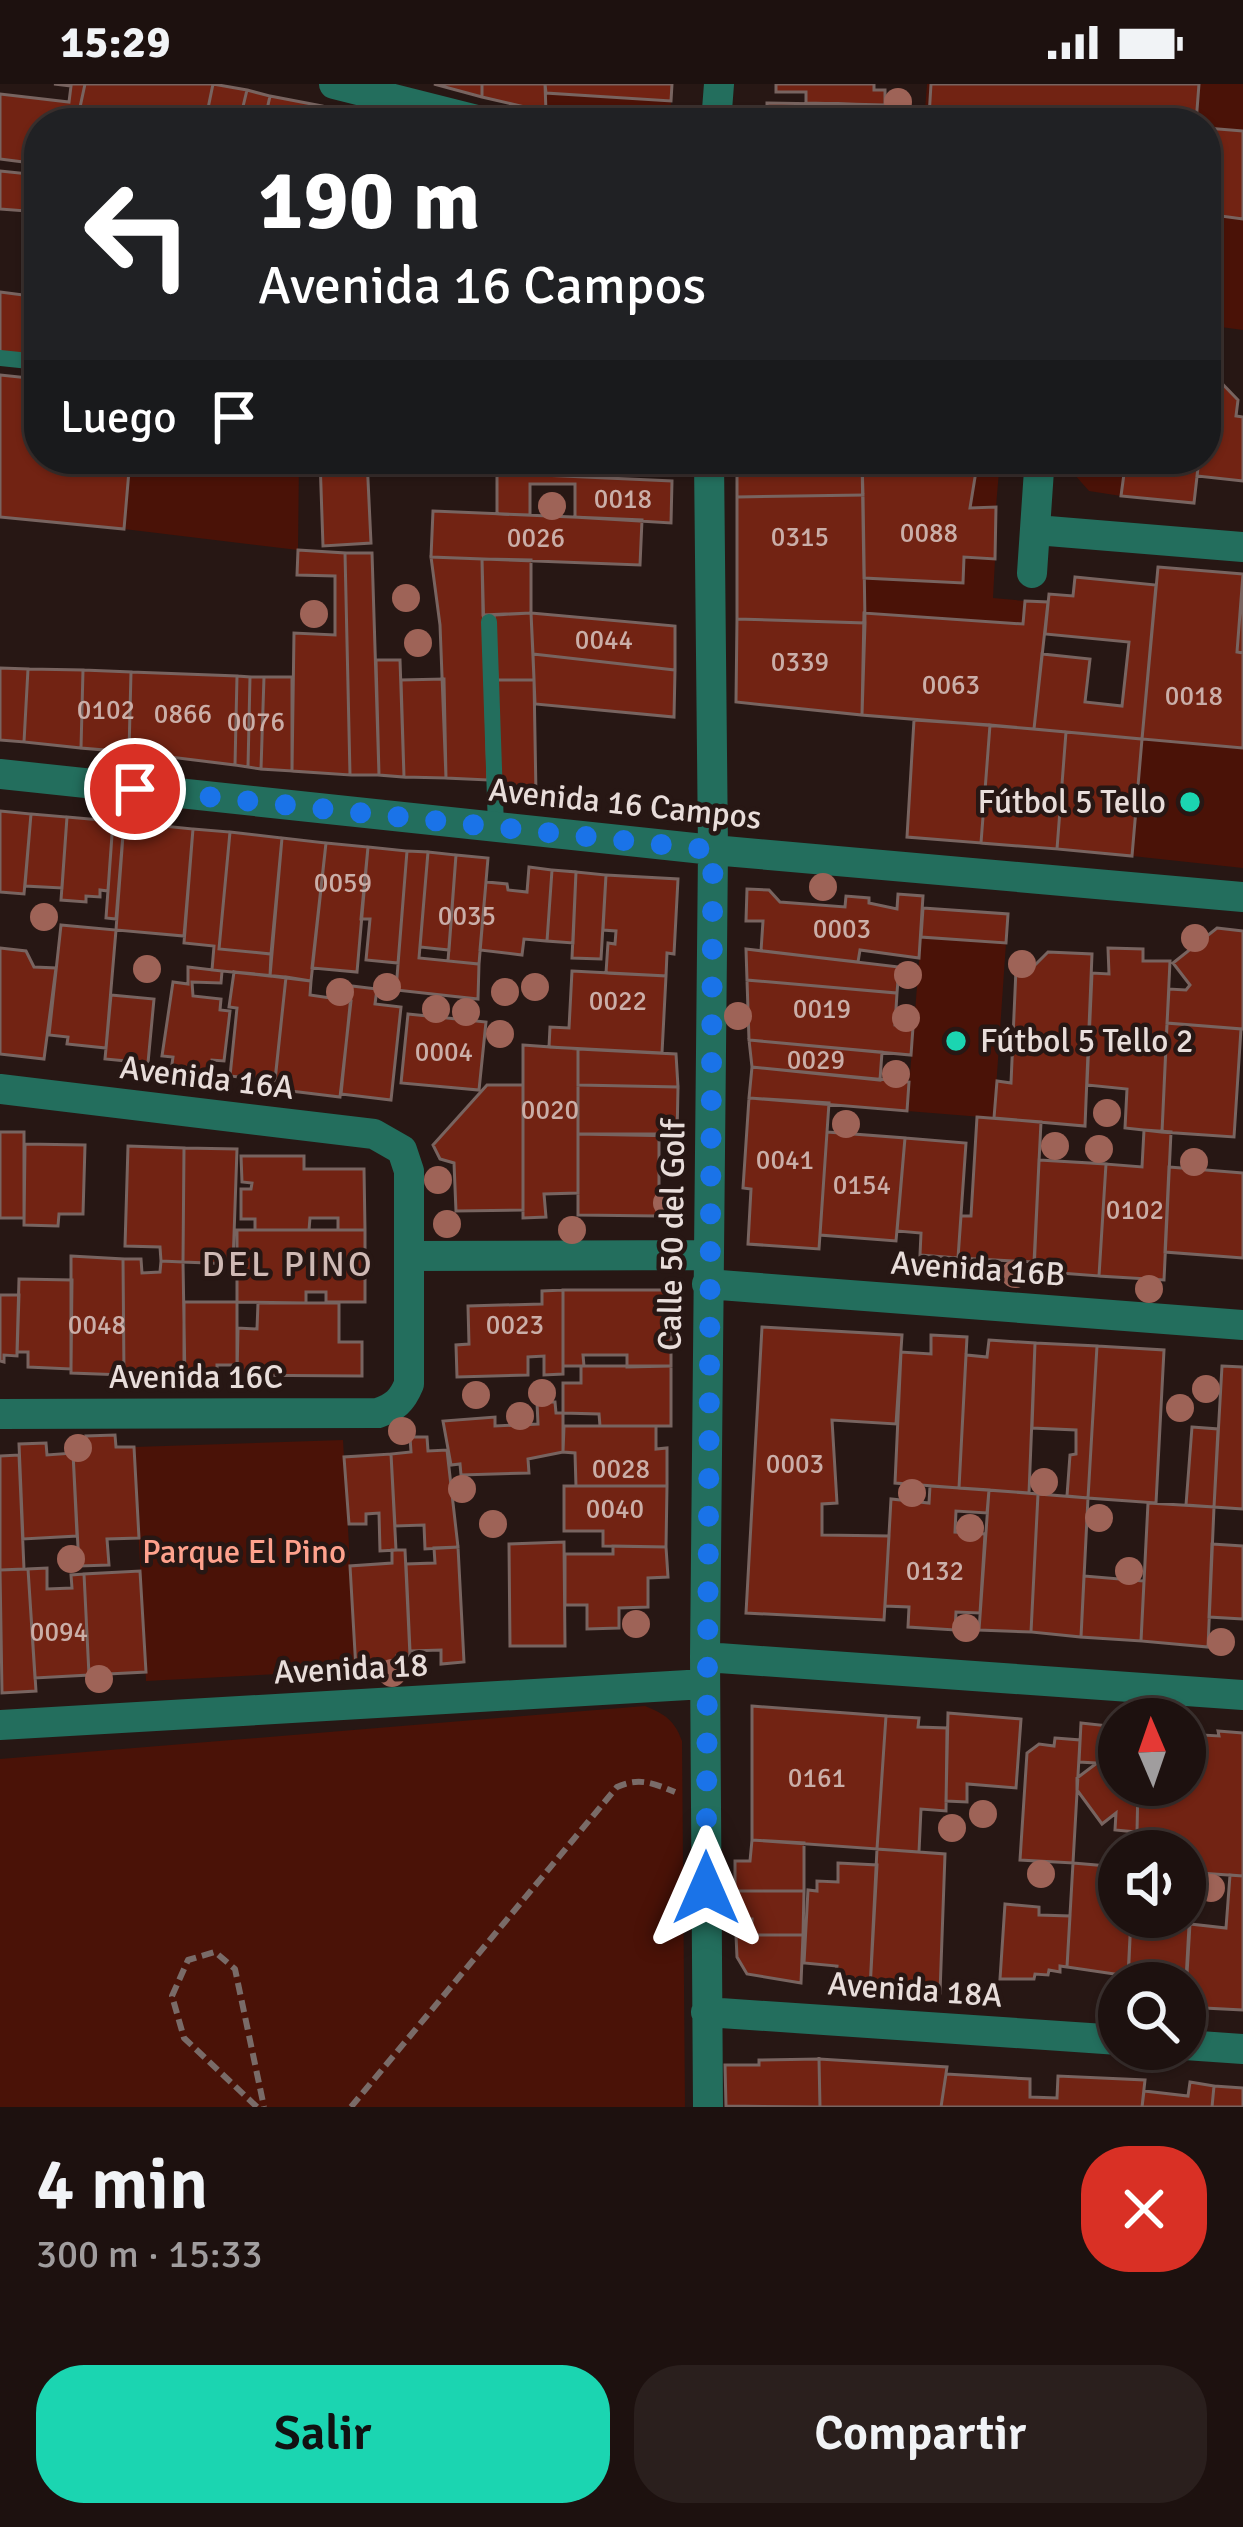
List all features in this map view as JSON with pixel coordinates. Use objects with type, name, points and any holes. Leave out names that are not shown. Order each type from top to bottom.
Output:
[{"type":"street","points":[[334,84],[429,108]]},
{"type":"street","name":"Calle 50 del Golf","points":[[708,2107],[705,1671],[713,850],[709,474]]},
{"type":"street","points":[[1032,573],[1040,474]]},
{"type":"street","points":[[1036,530],[1243,548]]},
{"type":"street","name":"Avenida 16 Campos","points":[[0,774],[713,850],[1243,897]]},
{"type":"street","name":"Avenida 16A","points":[[0,1089],[374,1134],[402,1150],[409,1171],[410,1256]]},
{"type":"street","name":"Avenida 16B","points":[[410,1256],[708,1270],[1243,1325]]},
{"type":"street","name":"Avenida 16C","points":[[0,1414],[378,1413],[392,1408],[403,1400],[409,1384],[410,1256]]},
{"type":"street","name":"Avenida 18","points":[[0,1725],[705,1671],[1243,1695]]},
{"type":"street","name":"Avenida 18A","points":[[706,2012],[1098,2039]]},
{"type":"street","points":[[1206,2046],[1243,2049]]},
{"type":"lane","points":[[489,622],[496,827]]},
{"type":"path","points":[[351,2107],[617,1787],[632,1780],[651,1782],[706,1806]]},
{"type":"path","points":[[214,1952],[235,1969],[261,2107],[184,2038],[172,1996],[188,1960],[214,1952]]},
{"type":"green space","points":[[927,84],[1243,84],[1243,330],[1221,327],[1221,108],[925,108]]},
{"type":"green space","points":[[546,93],[671,101],[671,108],[546,108]]},
{"type":"green space","points":[[129,474],[299,474],[298,550],[124,529]]},
{"type":"green space","points":[[976,474],[999,474],[996,507],[970,508]]},
{"type":"green space","points":[[1074,474],[1124,474],[1121,496],[1089,491]]},
{"type":"green space","points":[[964,557],[995,559],[993,598],[1025,601],[1023,624],[864,613],[864,578]]},
{"type":"green space","name":"Fútbol 5 Tello","points":[[1142,739],[1243,748],[1243,868],[1132,856]]},
{"type":"green space","name":"Fútbol 5 Tello 2","points":[[921,937],[1006,943],[994,1118],[907,1111]]},
{"type":"green space","name":"Parque El Pino","points":[[343,1440],[356,1670],[146,1681],[134,1447]]},
{"type":"green space","points":[[645,1706],[668,1719],[682,1741],[685,2107],[0,2107],[0,1759]]},
{"type":"building","points":[[54,84],[85,84],[80,108],[24,108],[24,162],[0,159],[0,94],[69,102],[71,86]]},
{"type":"building","points":[[85,84],[213,84],[208,108],[80,108]]},
{"type":"building","points":[[213,84],[247,90],[243,108],[208,108]]},
{"type":"building","points":[[434,84],[482,84],[482,97]]},
{"type":"building","points":[[482,84],[545,84],[546,108],[529,108],[482,97]]},
{"type":"building","points":[[545,84],[672,84],[671,101],[546,93]]},
{"type":"building","points":[[776,84],[874,84],[874,90],[885,90],[885,105],[806,103],[806,92],[776,92]]},
{"type":"building","points":[[931,84],[1199,84],[1197,108],[930,108]]},
{"type":"building","points":[[247,90],[270,96],[267,108],[243,108]]},
{"type":"building","points":[[270,96],[322,106],[322,108],[267,108]]},
{"type":"building","points":[[767,103],[885,105],[885,108],[767,108]]},
{"type":"building","points":[[1221,129],[1243,131],[1243,219],[1221,216]]},
{"type":"building","points":[[0,171],[24,173],[24,211],[0,209]]},
{"type":"building","points":[[0,292],[24,295],[24,355],[0,353]]},
{"type":"building","points":[[0,375],[24,377],[24,474],[129,474],[124,529],[0,517]]},
{"type":"building","points":[[1221,382],[1238,400],[1236,416],[1243,417],[1243,481],[1197,476],[1221,474]]},
{"type":"building","points":[[321,474],[368,474],[371,543],[323,546]]},
{"type":"building","points":[[497,474],[672,481],[671,523],[575,517],[575,484],[530,484],[530,515],[497,514]]},
{"type":"building","points":[[737,474],[862,474],[863,495],[737,497]]},
{"type":"building","points":[[862,474],[976,474],[970,508],[996,507],[995,559],[964,557],[963,583],[864,578]]},
{"type":"building","points":[[1124,474],[1197,474],[1194,503],[1121,496]]},
{"type":"building","points":[[863,495],[865,623],[737,619],[737,497]]},
{"type":"building","points":[[433,511],[642,520],[640,565],[431,557]]},
{"type":"building","points":[[298,550],[345,553],[350,775],[292,771],[294,633],[335,635],[335,576],[297,575]]},
{"type":"building","points":[[345,553],[372,553],[379,775],[350,775]]},
{"type":"building","points":[[431,557],[482,559],[488,780],[446,778],[440,625]]},
{"type":"building","points":[[482,559],[531,560],[531,613],[483,615]]},
{"type":"building","points":[[1158,567],[1243,574],[1237,652],[1243,653],[1243,748],[1142,739]]},
{"type":"building","points":[[1243,575],[1243,653],[1237,652]]},
{"type":"building","points":[[1075,577],[1156,585],[1142,739],[1034,729],[1042,654],[1090,659],[1085,702],[1122,706],[1129,642],[1045,634],[1049,594],[1073,596]]},
{"type":"building","points":[[1025,601],[1048,602],[1034,729],[862,715],[864,613],[1023,624]]},
{"type":"building","points":[[531,613],[534,680],[497,680],[494,615]]},
{"type":"building","points":[[531,613],[675,626],[675,670],[533,654]]},
{"type":"building","points":[[737,619],[865,623],[862,715],[736,702]]},
{"type":"building","points":[[533,654],[675,670],[674,717],[535,704]]},
{"type":"building","points":[[376,660],[400,660],[404,777],[379,775]]},
{"type":"building","points":[[0,668],[28,669],[24,742],[0,740]]},
{"type":"building","points":[[28,669],[83,670],[81,748],[24,742]]},
{"type":"building","points":[[83,670],[131,672],[129,752],[81,748]]},
{"type":"building","points":[[131,672],[237,676],[235,765],[129,752]]},
{"type":"building","points":[[237,676],[250,677],[248,767],[235,765]]},
{"type":"building","points":[[250,677],[264,677],[261,769],[248,767]]},
{"type":"building","points":[[264,677],[292,677],[292,771],[261,769]]},
{"type":"building","points":[[444,679],[446,778],[404,777],[401,680]]},
{"type":"building","points":[[497,680],[534,680],[536,795],[499,793]]},
{"type":"building","points":[[914,720],[990,725],[981,843],[907,837]]},
{"type":"building","points":[[990,725],[1066,732],[1057,849],[981,843]]},
{"type":"building","points":[[1066,732],[1142,739],[1132,856],[1057,849]]},
{"type":"building","points":[[0,811],[31,814],[24,894],[0,892]]},
{"type":"building","points":[[31,814],[67,817],[62,888],[25,886]]},
{"type":"building","points":[[67,817],[113,821],[108,891],[100,890],[100,897],[86,896],[86,902],[61,900]]},
{"type":"building","points":[[113,821],[124,822],[116,919],[106,918]]},
{"type":"building","points":[[124,822],[193,829],[184,936],[116,930]]},
{"type":"building","points":[[193,829],[230,832],[219,949],[271,954],[270,976],[212,970],[214,946],[184,943]]},
{"type":"building","points":[[230,832],[282,838],[271,954],[219,949]]},
{"type":"building","points":[[282,838],[326,843],[311,981],[270,976]]},
{"type":"building","points":[[326,843],[368,847],[357,972],[312,968]]},
{"type":"building","points":[[368,847],[407,851],[398,963],[366,960],[370,919],[361,919]]},
{"type":"building","points":[[407,851],[428,852],[419,958],[479,964],[478,999],[396,990]]},
{"type":"building","points":[[428,852],[456,855],[449,950],[420,947]]},
{"type":"building","points":[[456,855],[488,858],[479,964],[448,961]]},
{"type":"building","points":[[529,867],[552,870],[547,941],[524,939],[522,955],[480,950],[486,882],[527,892]]},
{"type":"building","points":[[552,870],[576,872],[573,943],[547,941]]},
{"type":"building","points":[[576,872],[606,875],[601,959],[572,958]]},
{"type":"building","points":[[606,875],[678,879],[674,954],[667,953],[666,976],[606,973],[608,943],[615,944],[616,931],[603,930]]},
{"type":"building","points":[[747,889],[769,890],[780,902],[845,907],[846,896],[869,898],[869,903],[897,909],[898,894],[923,896],[919,958],[860,950],[858,962],[761,951],[763,921],[746,921]]},
{"type":"building","points":[[923,908],[1008,914],[1006,943],[921,937]]},
{"type":"building","points":[[61,925],[116,930],[106,1048],[67,1044],[68,1037],[49,1035]]},
{"type":"building","points":[[1217,928],[1243,931],[1243,1029],[1167,1023],[1169,989],[1186,990],[1190,985],[1173,963]]},
{"type":"building","points":[[0,948],[26,951],[34,967],[56,968],[44,1059],[0,1054]]},
{"type":"building","points":[[1108,948],[1143,949],[1143,961],[1170,961],[1162,1132],[1125,1128],[1127,1089],[1087,1085],[1092,973],[1109,974]]},
{"type":"building","points":[[746,949],[899,967],[897,993],[747,980]]},
{"type":"building","points":[[1048,952],[1092,954],[1085,1126],[994,1118],[997,1081],[1011,1083],[1016,969],[1030,970]]},
{"type":"building","points":[[188,967],[222,971],[221,983],[192,982],[193,996],[221,999],[220,1010],[230,1011],[224,1061],[212,1060],[211,1073],[171,1071],[173,1057],[162,1056],[173,982],[188,984]]},
{"type":"building","points":[[572,971],[666,976],[662,1053],[549,1047],[550,1027],[569,1028]]},
{"type":"building","points":[[234,972],[286,977],[275,1081],[230,1076],[237,1008],[229,1007]]},
{"type":"building","points":[[286,977],[311,981],[310,995],[351,1001],[340,1097],[274,1089]]},
{"type":"building","points":[[747,980],[897,993],[895,1025],[913,1027],[911,1055],[749,1040]]},
{"type":"building","points":[[352,986],[377,989],[375,1004],[401,1007],[391,1100],[341,1094]]},
{"type":"building","points":[[111,995],[154,999],[148,1063],[105,1059]]},
{"type":"building","points":[[408,1014],[486,1022],[479,1090],[401,1083]]},
{"type":"building","points":[[1167,1023],[1241,1029],[1234,1137],[1162,1132]]},
{"type":"building","points":[[749,1040],[882,1052],[880,1080],[752,1067]]},
{"type":"building","points":[[523,1045],[578,1049],[578,1193],[544,1194],[546,1217],[523,1218]]},
{"type":"building","points":[[578,1049],[676,1054],[678,1087],[578,1085]]},
{"type":"building","points":[[752,1067],[909,1082],[907,1111],[749,1098]]},
{"type":"building","points":[[487,1085],[523,1085],[523,1210],[456,1211],[454,1163],[440,1159],[433,1145]]},
{"type":"building","points":[[578,1085],[678,1087],[677,1136],[578,1134]]},
{"type":"building","points":[[749,1098],[829,1103],[819,1249],[748,1244],[751,1189],[743,1188]]},
{"type":"building","points":[[977,1117],[1041,1122],[1034,1262],[958,1258],[961,1216],[971,1216]]},
{"type":"building","points":[[1144,1130],[1171,1132],[1164,1280],[1099,1276],[1106,1164],[1142,1167]]},
{"type":"building","points":[[0,1132],[24,1132],[24,1218],[0,1218]]},
{"type":"building","points":[[827,1132],[905,1138],[896,1241],[820,1235]]},
{"type":"building","points":[[578,1134],[659,1134],[659,1216],[578,1215]]},
{"type":"building","points":[[905,1138],[966,1143],[958,1258],[920,1255],[921,1233],[897,1231]]},
{"type":"building","points":[[25,1144],[85,1145],[83,1214],[59,1214],[58,1226],[24,1225]]},
{"type":"building","points":[[128,1146],[184,1148],[183,1262],[161,1261],[160,1247],[125,1246]]},
{"type":"building","points":[[184,1148],[237,1149],[233,1264],[183,1262]]},
{"type":"building","points":[[241,1156],[304,1156],[304,1169],[364,1169],[365,1230],[338,1230],[338,1218],[310,1218],[309,1230],[255,1230],[255,1219],[241,1219],[241,1189],[251,1189],[252,1183],[242,1182]]},
{"type":"building","points":[[1039,1160],[1106,1164],[1099,1276],[1034,1271]]},
{"type":"building","points":[[1169,1167],[1243,1173],[1243,1258],[1165,1252]]},
{"type":"building","points":[[237,1230],[365,1230],[365,1302],[326,1302],[326,1292],[306,1292],[306,1303],[237,1302]]},
{"type":"building","points":[[71,1256],[123,1259],[124,1375],[71,1373]]},
{"type":"building","points":[[123,1259],[141,1259],[142,1273],[160,1272],[161,1261],[183,1262],[185,1382],[151,1383],[151,1374],[124,1375]]},
{"type":"building","points":[[19,1279],[72,1280],[71,1369],[28,1367],[28,1352],[17,1352]]},
{"type":"building","points":[[563,1290],[671,1290],[671,1366],[627,1367],[627,1355],[583,1355],[584,1366],[563,1366]]},
{"type":"building","points":[[563,1290],[563,1374],[544,1375],[544,1356],[528,1357],[528,1375],[457,1377],[456,1345],[469,1344],[468,1306],[542,1304],[542,1291]]},
{"type":"building","points":[[0,1295],[19,1295],[17,1356],[4,1355],[4,1362],[0,1361]]},
{"type":"building","points":[[184,1302],[237,1302],[237,1365],[217,1365],[217,1372],[184,1372]]},
{"type":"building","points":[[258,1303],[339,1303],[339,1342],[362,1342],[362,1376],[237,1375],[238,1328],[257,1329]]},
{"type":"building","points":[[762,1327],[902,1335],[896,1424],[832,1420],[837,1503],[822,1504],[822,1535],[889,1536],[884,1620],[746,1613]]},
{"type":"building","points":[[931,1335],[967,1337],[959,1488],[895,1483],[901,1352],[931,1354]]},
{"type":"building","points":[[989,1340],[1035,1343],[1029,1493],[959,1488],[966,1355],[987,1357]]},
{"type":"building","points":[[1035,1343],[1097,1346],[1088,1498],[1067,1496],[1076,1430],[1032,1428]]},
{"type":"building","points":[[1097,1346],[1164,1350],[1156,1503],[1088,1498]]},
{"type":"building","points":[[581,1366],[671,1366],[671,1426],[600,1426],[599,1414],[563,1413],[563,1383],[581,1383]]},
{"type":"building","points":[[1222,1366],[1243,1367],[1243,1509],[1214,1507]]},
{"type":"building","points":[[537,1402],[555,1402],[556,1413],[563,1413],[563,1452],[528,1459],[529,1473],[461,1475],[460,1464],[451,1465],[443,1421],[495,1417],[495,1426],[538,1424]]},
{"type":"building","points":[[564,1426],[656,1426],[656,1449],[667,1448],[667,1486],[576,1486],[575,1453],[563,1452]]},
{"type":"building","points":[[1192,1427],[1218,1429],[1214,1507],[1186,1505]]},
{"type":"building","points":[[115,1435],[116,1447],[134,1447],[139,1538],[107,1539],[109,1565],[79,1566],[73,1453],[88,1453],[86,1436]]},
{"type":"building","points":[[410,1437],[427,1437],[428,1451],[447,1450],[458,1547],[425,1549],[424,1525],[395,1526],[391,1454],[411,1452]]},
{"type":"building","points":[[46,1443],[47,1455],[73,1453],[77,1536],[23,1539],[19,1444]]},
{"type":"building","points":[[391,1454],[396,1550],[380,1551],[379,1513],[366,1514],[366,1524],[349,1524],[344,1457]]},
{"type":"building","points":[[19,1455],[24,1569],[0,1570],[0,1456]]},
{"type":"building","points":[[564,1486],[667,1486],[666,1547],[603,1546],[603,1531],[564,1531]]},
{"type":"building","points":[[930,1486],[989,1490],[987,1513],[956,1511],[955,1532],[985,1534],[980,1613],[956,1612],[955,1630],[908,1627],[909,1607],[885,1606],[891,1499],[929,1503]]},
{"type":"building","points":[[989,1490],[1038,1494],[1031,1632],[979,1630]]},
{"type":"building","points":[[1038,1494],[1088,1498],[1081,1637],[1031,1632]]},
{"type":"building","points":[[1148,1503],[1214,1507],[1208,1647],[1141,1641]]},
{"type":"building","points":[[564,1542],[565,1646],[510,1646],[509,1544]]},
{"type":"building","points":[[1212,1544],[1243,1546],[1243,1619],[1209,1617]]},
{"type":"building","points":[[613,1546],[666,1547],[668,1577],[648,1578],[648,1607],[619,1608],[619,1628],[587,1629],[587,1605],[565,1605],[565,1554],[613,1554]]},
{"type":"building","points":[[458,1547],[464,1662],[441,1664],[441,1650],[410,1651],[406,1564],[435,1563],[434,1548]]},
{"type":"building","points":[[392,1550],[405,1550],[410,1656],[397,1656],[397,1662],[383,1663],[383,1669],[356,1670],[350,1566],[392,1563]]},
{"type":"building","points":[[47,1568],[47,1589],[72,1588],[71,1575],[84,1574],[89,1675],[35,1678],[28,1569]]},
{"type":"building","points":[[28,1569],[36,1691],[2,1693],[0,1570]]},
{"type":"building","points":[[140,1571],[146,1672],[89,1675],[84,1574]]},
{"type":"building","points":[[1084,1576],[1144,1581],[1141,1641],[1081,1637]]},
{"type":"building","points":[[752,1706],[886,1716],[877,1849],[752,1840]]},
{"type":"building","points":[[948,1713],[1021,1719],[1016,1788],[967,1784],[967,1802],[946,1801]]},
{"type":"building","points":[[886,1716],[919,1718],[918,1727],[947,1728],[946,1811],[921,1809],[919,1852],[877,1849]]},
{"type":"building","points":[[1081,1723],[1098,1725],[1098,1806],[1138,1806],[1137,1830],[1115,1830],[1116,1813],[1102,1824],[1077,1790],[1077,1778],[1097,1763],[1079,1762]]},
{"type":"building","points":[[1218,1731],[1243,1733],[1243,1876],[1206,1873],[1206,1830],[1137,1830],[1138,1806],[1206,1806],[1206,1735],[1219,1736]]},
{"type":"building","points":[[1055,1738],[1080,1740],[1073,1863],[1020,1860],[1027,1753],[1039,1744],[1054,1746]]},
{"type":"building","points":[[752,1840],[804,1843],[804,1891],[735,1891],[735,1861],[750,1861]]},
{"type":"building","points":[[877,1849],[945,1854],[940,1993],[870,1989]]},
{"type":"building","points":[[838,1863],[877,1865],[870,1989],[835,1988],[837,1966],[804,1963],[808,1890],[817,1891],[817,1881],[838,1882]]},
{"type":"building","points":[[1073,1863],[1098,1865],[1098,1938],[1130,1938],[1129,1962],[1098,1962],[1098,1972],[1067,1967]]},
{"type":"building","points":[[1230,1875],[1243,1876],[1243,2010],[1206,2008],[1206,1962],[1188,1962],[1189,1938],[1206,1938],[1206,1926],[1226,1928]]},
{"type":"building","points":[[735,1891],[804,1891],[803,1935],[752,1935],[752,1919],[737,1919]]},
{"type":"building","points":[[1005,1904],[1039,1907],[1039,1915],[1070,1916],[1067,1967],[1060,1966],[1060,1972],[1049,1970],[1048,1975],[1035,1974],[1034,1979],[1000,1979]]},
{"type":"building","points":[[736,1935],[803,1935],[801,1983],[747,1974],[737,1957]]},
{"type":"building","points":[[1130,1938],[1188,1938],[1187,1962],[1129,1962]]},
{"type":"building","points":[[819,2059],[820,2107],[726,2106],[725,2065]]},
{"type":"building","points":[[819,2059],[947,2067],[941,2107],[820,2107]]},
{"type":"building","points":[[946,2074],[1030,2079],[1030,2097],[1057,2098],[1058,2076],[1145,2080],[1142,2107],[941,2107]]},
{"type":"building","points":[[1190,2082],[1214,2086],[1212,2107],[1142,2107],[1144,2091],[1188,2096]]},
{"type":"building","points":[[1214,2086],[1243,2088],[1243,2107],[1212,2107]]},
{"type":"place","name":"Fútbol 5 Tello","points":[[1190,802]]},
{"type":"place","name":"Fútbol 5 Tello 2","points":[[956,1041]]},
{"type":"district","name":"DEL PINO","points":[[288,1264]]},
{"type":"route","points":[[135,789],[713,850],[706,1888]]}]
